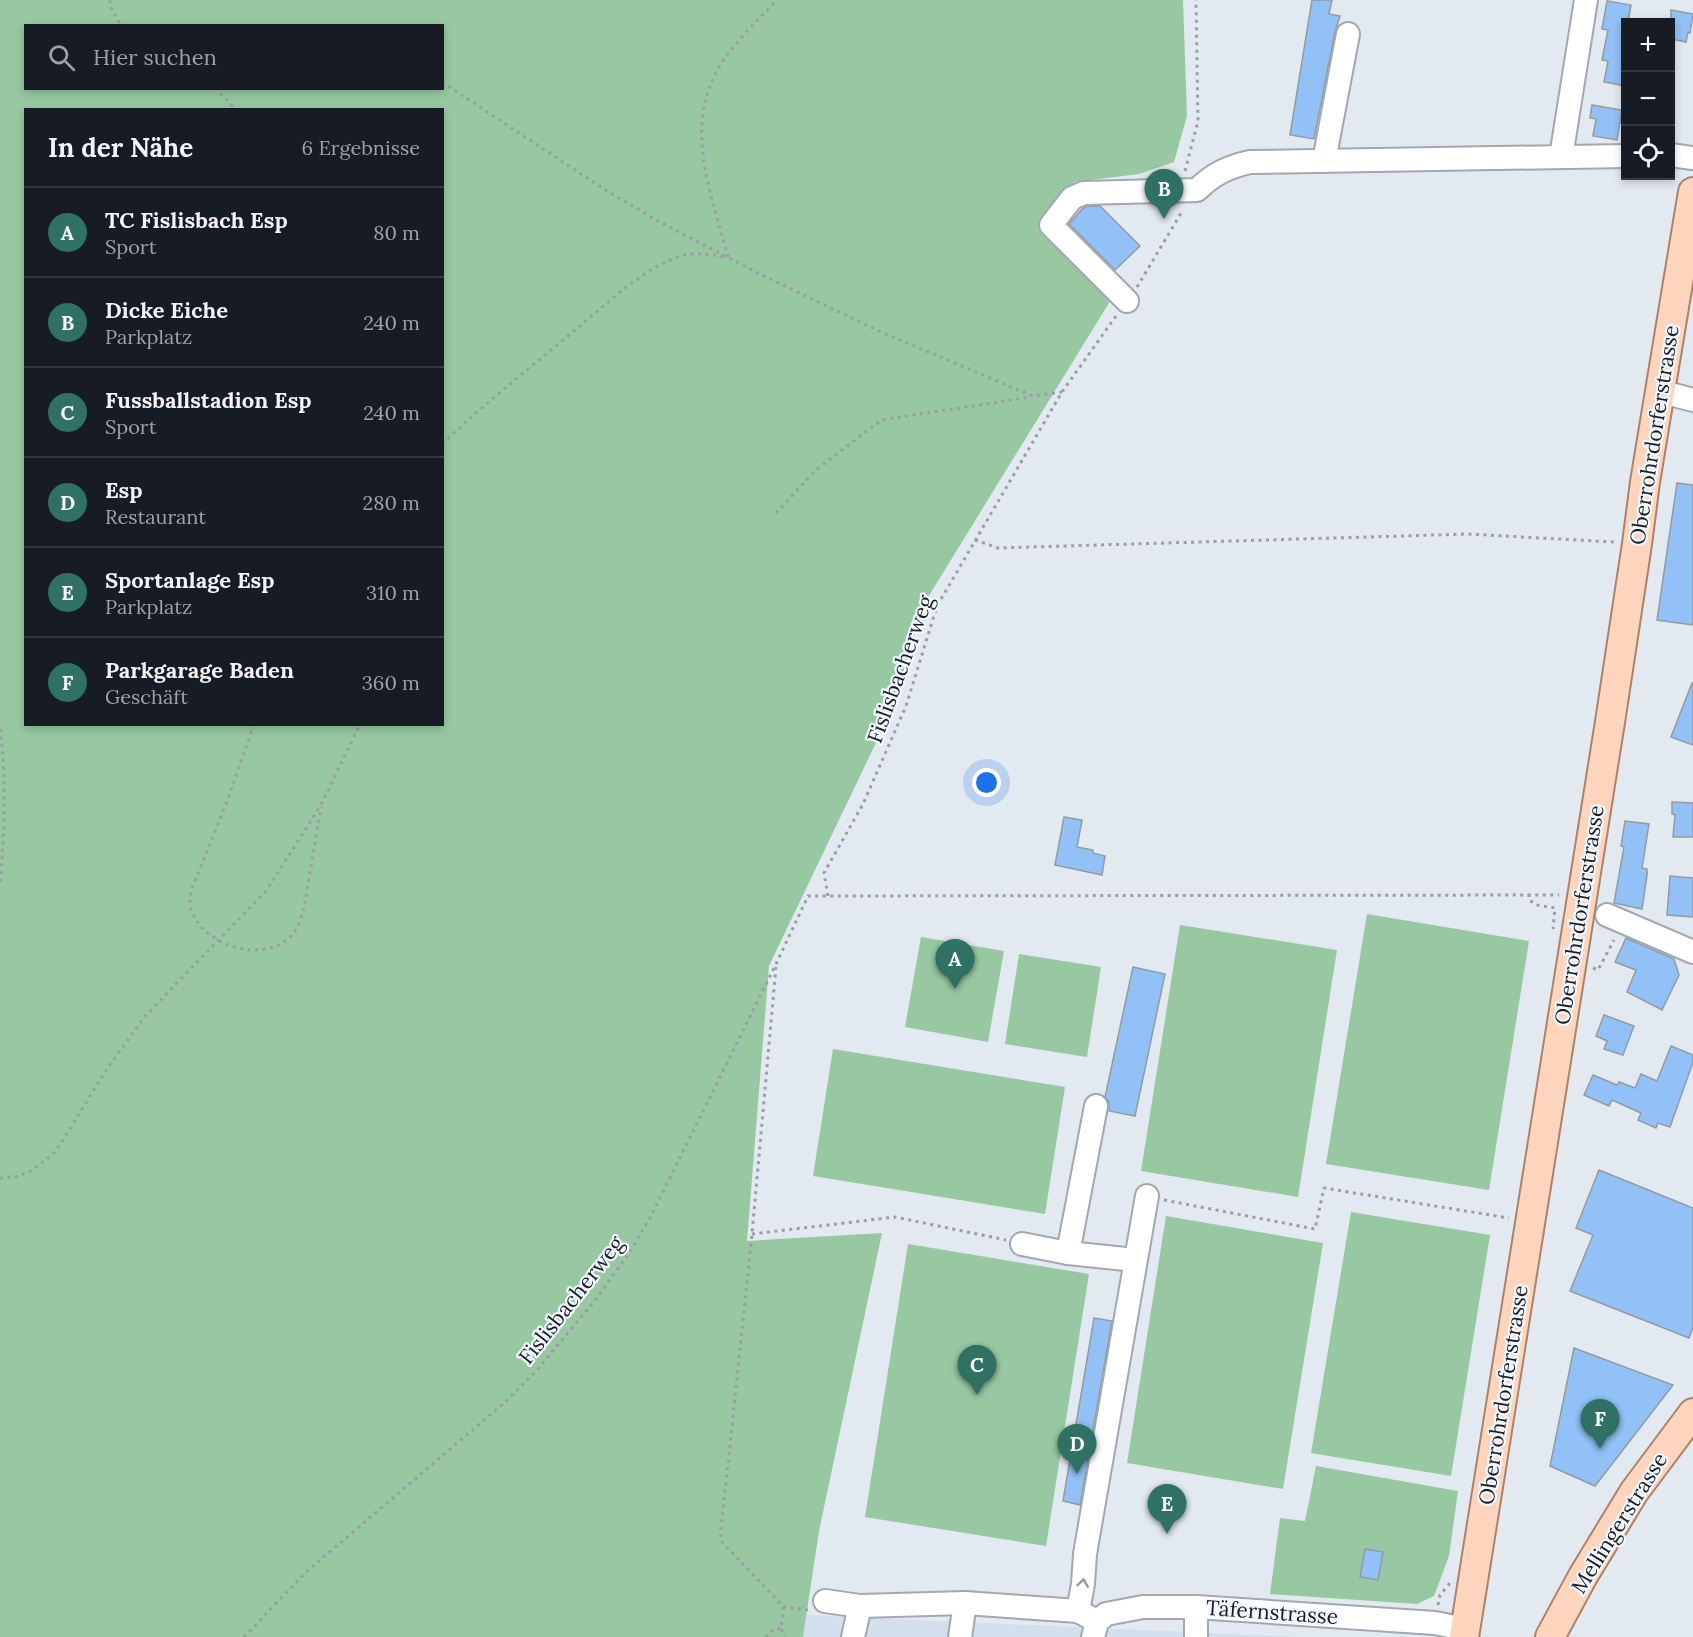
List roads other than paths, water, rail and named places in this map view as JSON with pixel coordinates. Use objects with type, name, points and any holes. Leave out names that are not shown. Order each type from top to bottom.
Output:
[{"type":"main road","name":"Oberrohrdorferstrasse","points":[[1465,1633],[1637,544],[1659,391],[1693,192]]},
{"type":"main road","name":"Mellingerstrasse","points":[[1550,1637],[1583,1576],[1634,1492],[1693,1413]]},
{"type":"street","points":[[1561,157],[1587,0]]},
{"type":"street","points":[[1324,161],[1348,34]]},
{"type":"street","points":[[1127,301],[1051,225],[1072,198],[1084,193],[1187,197],[1210,177],[1229,166],[1250,162],[1621,156]]},
{"type":"street","points":[[1675,156],[1693,158]]},
{"type":"street","points":[[1659,391],[1693,400]]},
{"type":"street","points":[[1615,918],[1693,952]]},
{"type":"street","points":[[1068,1253],[1096,1107]]},
{"type":"street","points":[[825,1601],[860,1606],[965,1603],[1089,1623],[1083,1584],[1085,1554],[1147,1196]]},
{"type":"street","points":[[1022,1244],[1068,1253],[1135,1260]]},
{"type":"street","points":[[960,1637],[965,1603]]},
{"type":"street","points":[[853,1637],[860,1606]]},
{"type":"street","name":"Täfernstrasse","points":[[1089,1623],[1106,1614],[1143,1607],[1196,1607],[1435,1623],[1465,1633]]},
{"type":"street","points":[[1196,1607],[1196,1637]]},
{"type":"place","name":"Dicke Eiche","points":[[1164,219]]},
{"type":"place","name":"TC Fislisbach Esp","points":[[955,989]]},
{"type":"place","name":"Fussballstadion Esp","points":[[977,1395]]},
{"type":"place","name":"Parkgarage Baden","points":[[1600,1449]]},
{"type":"place","name":"Esp","points":[[1077,1474]]},
{"type":"place","name":"Sportanlage Esp","points":[[1167,1534]]}]
